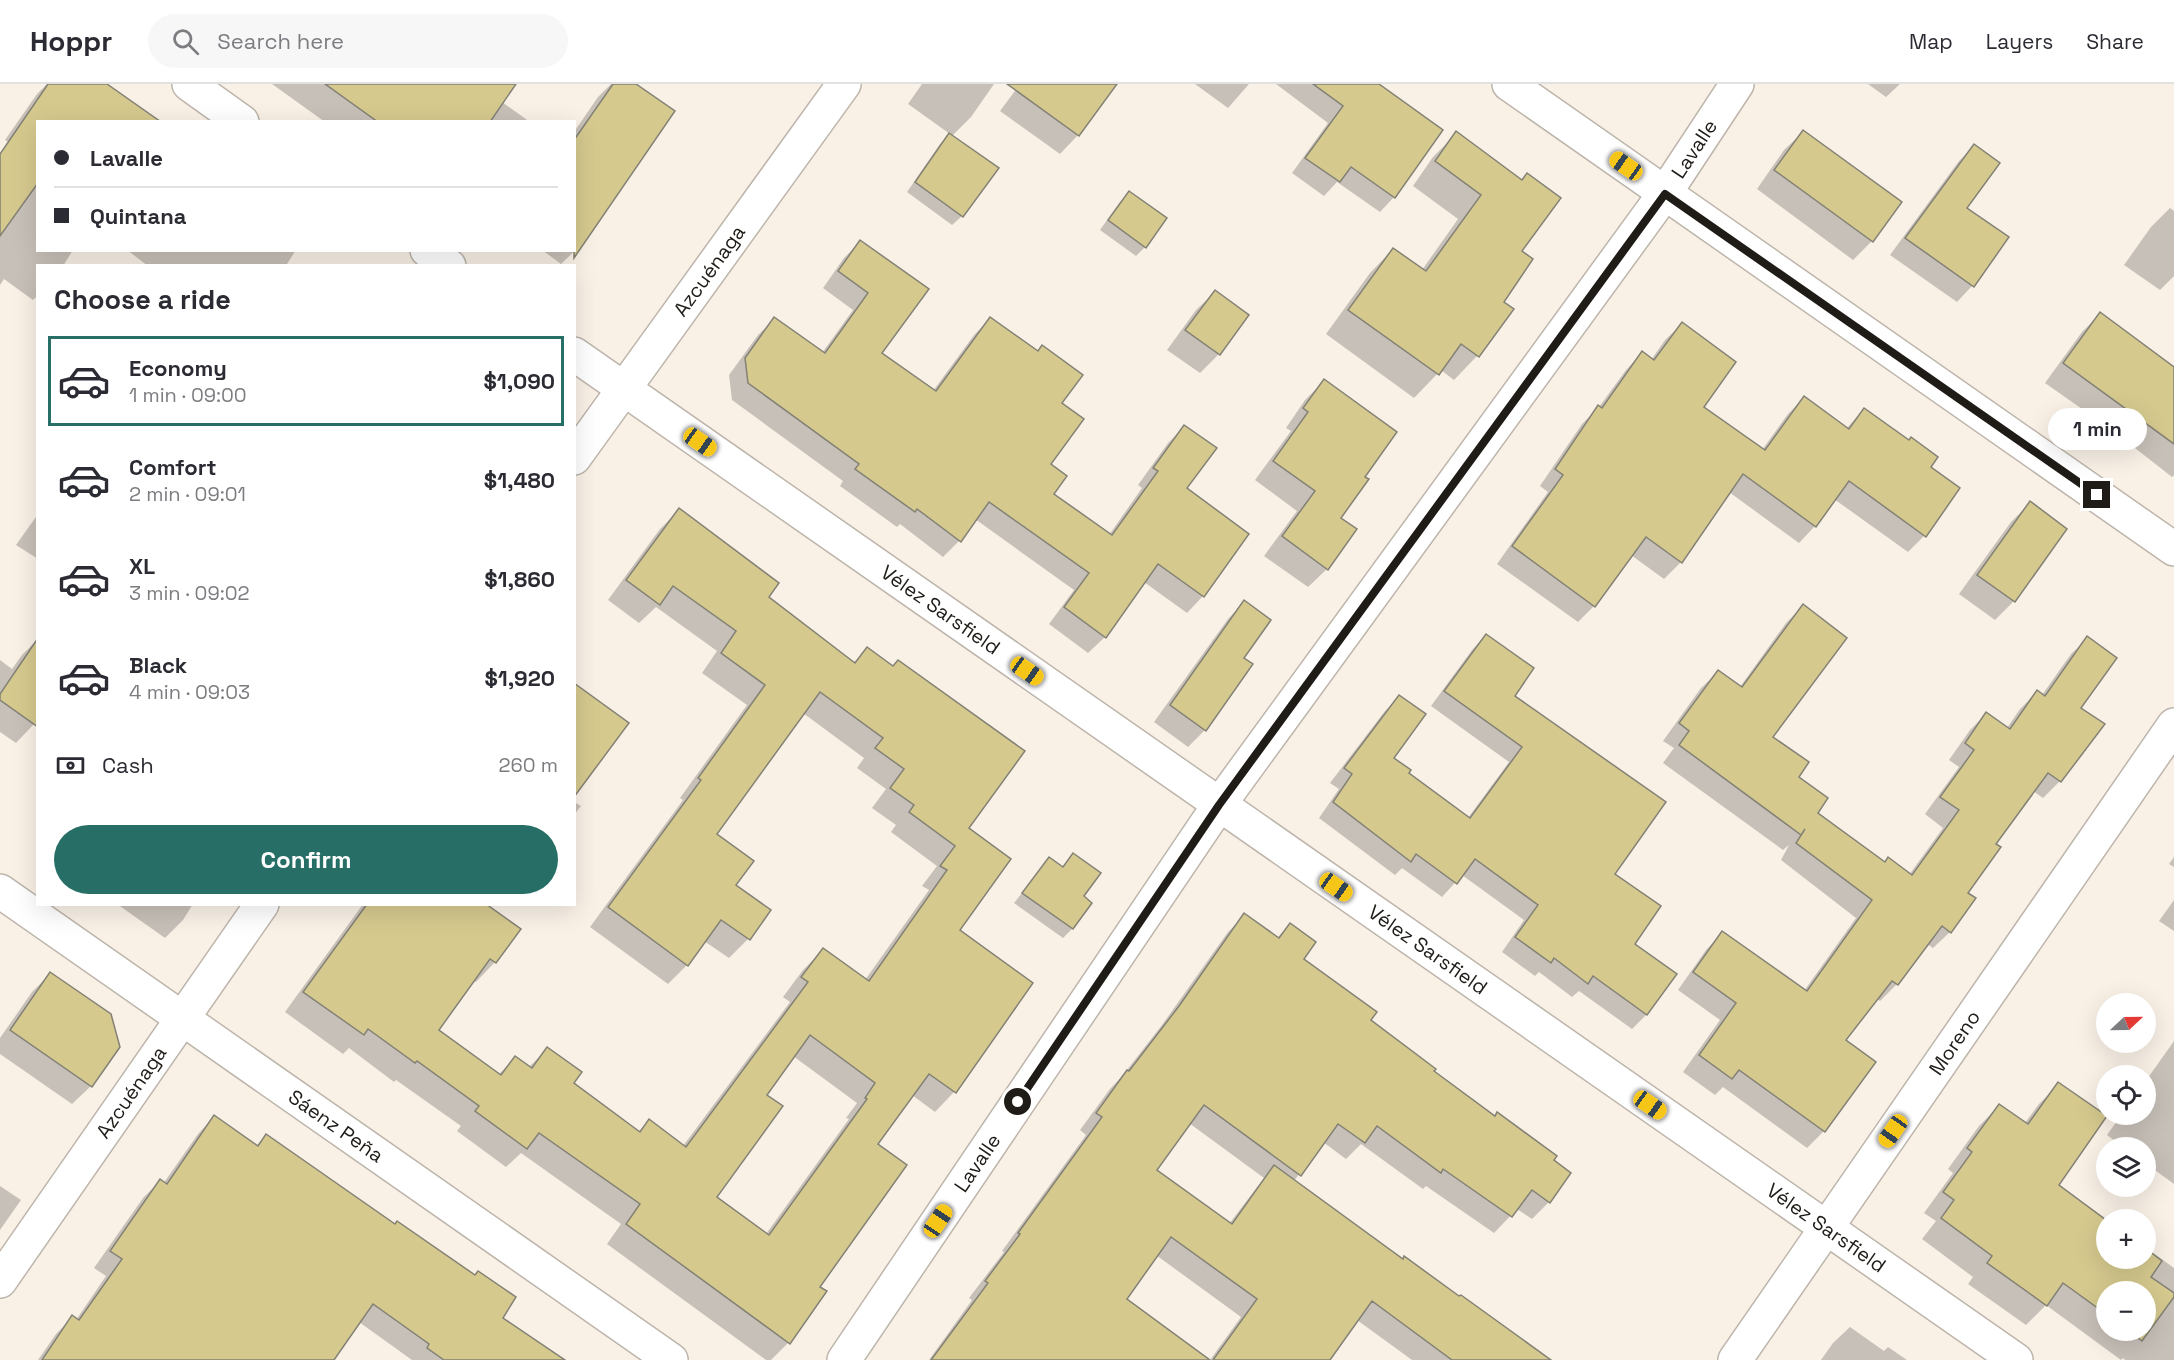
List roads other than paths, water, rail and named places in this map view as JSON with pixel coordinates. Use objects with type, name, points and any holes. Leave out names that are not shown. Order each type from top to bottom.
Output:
[{"type":"street","points":[[189,84],[239,120]]},
{"type":"street","name":"Azcuénaga","points":[[576,455],[844,84]]},
{"type":"street","points":[[1509,84],[2174,549]]},
{"type":"street","name":"Lavalle","points":[[844,1360],[1219,805],[1665,194],[1737,84]]},
{"type":"street","points":[[430,252],[445,264]]},
{"type":"street","name":"Vélez Sarsfield","points":[[576,355],[2016,1360]]},
{"type":"street","name":"Moreno","points":[[1735,1360],[2174,725]]},
{"type":"street","name":"Sáenz Peña","points":[[0,891],[671,1360]]},
{"type":"street","name":"Azcuénaga","points":[[0,1281],[261,906]]}]
